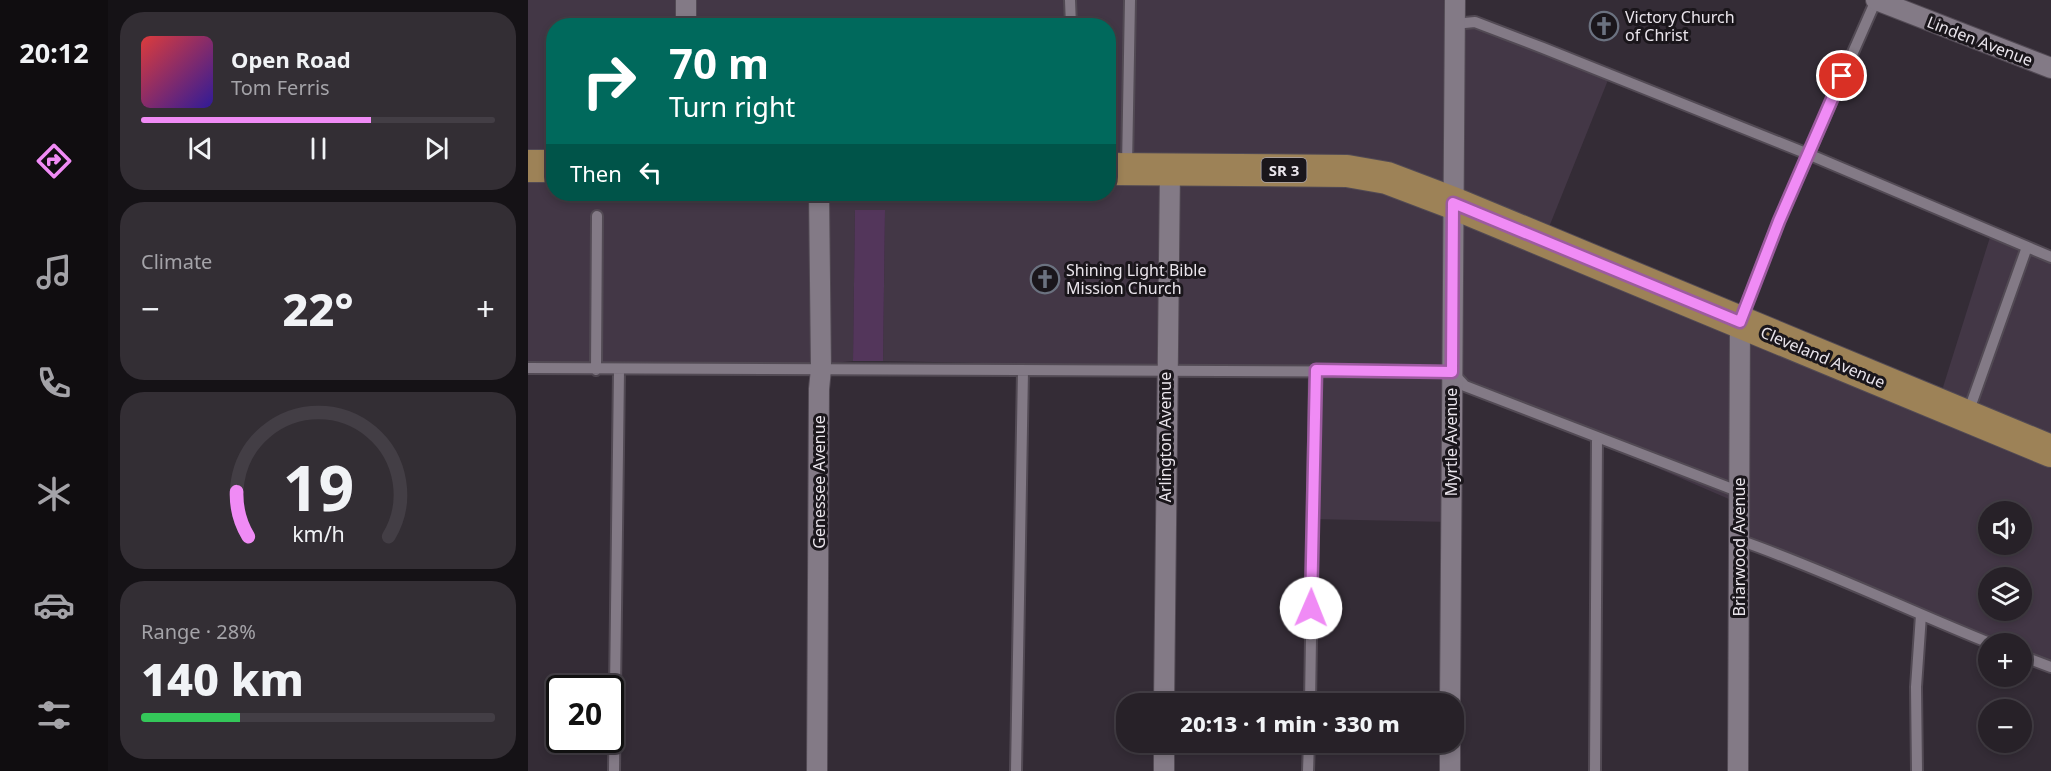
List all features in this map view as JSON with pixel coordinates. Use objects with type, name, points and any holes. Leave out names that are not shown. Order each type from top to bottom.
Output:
[{"type":"main road","points":[[528,166],[546,166]]},
{"type":"main road","name":"Cleveland Avenue","points":[[1118,169],[1347,171],[1387,178],[1453,203],[2051,451]]},
{"type":"street","points":[[686,0],[686,18]]},
{"type":"street","name":"Myrtle Avenue","points":[[1450,693],[1455,0]]},
{"type":"street","name":"Linden Avenue","points":[[1876,0],[2051,68]]},
{"type":"street","name":"Arlington Avenue","points":[[1164,693],[1170,170]]},
{"type":"street","name":"Genessee Avenue","points":[[817,771],[819,389],[822,369],[819,201]]},
{"type":"street","name":"Briarwood Avenue","points":[[1738,771],[1740,322]]},
{"type":"street","points":[[1164,753],[1164,771]]},
{"type":"street","points":[[1450,753],[1450,771]]},
{"type":"lane","points":[[1070,0],[1071,18]]},
{"type":"lane","points":[[1118,169],[1130,0]]},
{"type":"lane","points":[[1740,322],[1762,261],[1876,0]]},
{"type":"lane","points":[[1454,24],[1475,22],[1808,154],[2051,257]]},
{"type":"lane","points":[[596,370],[597,216]]},
{"type":"lane","points":[[1966,416],[2027,246]]},
{"type":"lane","points":[[528,368],[1452,372],[1465,386],[1740,492]]},
{"type":"lane","points":[[614,771],[619,370]]},
{"type":"lane","points":[[1016,771],[1023,370]]},
{"type":"lane","points":[[1310,693],[1316,370]]},
{"type":"lane","points":[[1595,771],[1597,438]]},
{"type":"lane","points":[[1740,540],[1813,566],[1978,638]]},
{"type":"lane","points":[[1917,771],[1916,687],[1921,615]]},
{"type":"lane","points":[[2032,660],[2051,667]]},
{"type":"lane","points":[[1308,771],[1309,753]]},
{"type":"shaded area","points":[[528,0],[1454,0],[1455,19],[1610,75],[1543,242],[1939,400],[1991,234],[2051,258],[2051,668],[2032,659],[2032,633],[1978,633],[1978,636],[1737,536],[1738,503],[1453,379],[1451,522],[1311,519],[1313,370],[883,361],[885,211],[855,210],[853,361],[793,367],[528,366]]},
{"type":"shaded area","points":[[855,210],[885,210],[883,361],[853,361]]},
{"type":"place","name":"Victory Church of Christ","points":[[1604,26]]},
{"type":"place","name":"Shining Light Bible Mission Church","points":[[1045,279]]},
{"type":"route","points":[[1311,608],[1316,370],[1452,372],[1453,203],[1740,322],[1750,291],[1779,221],[1842,76]]}]
